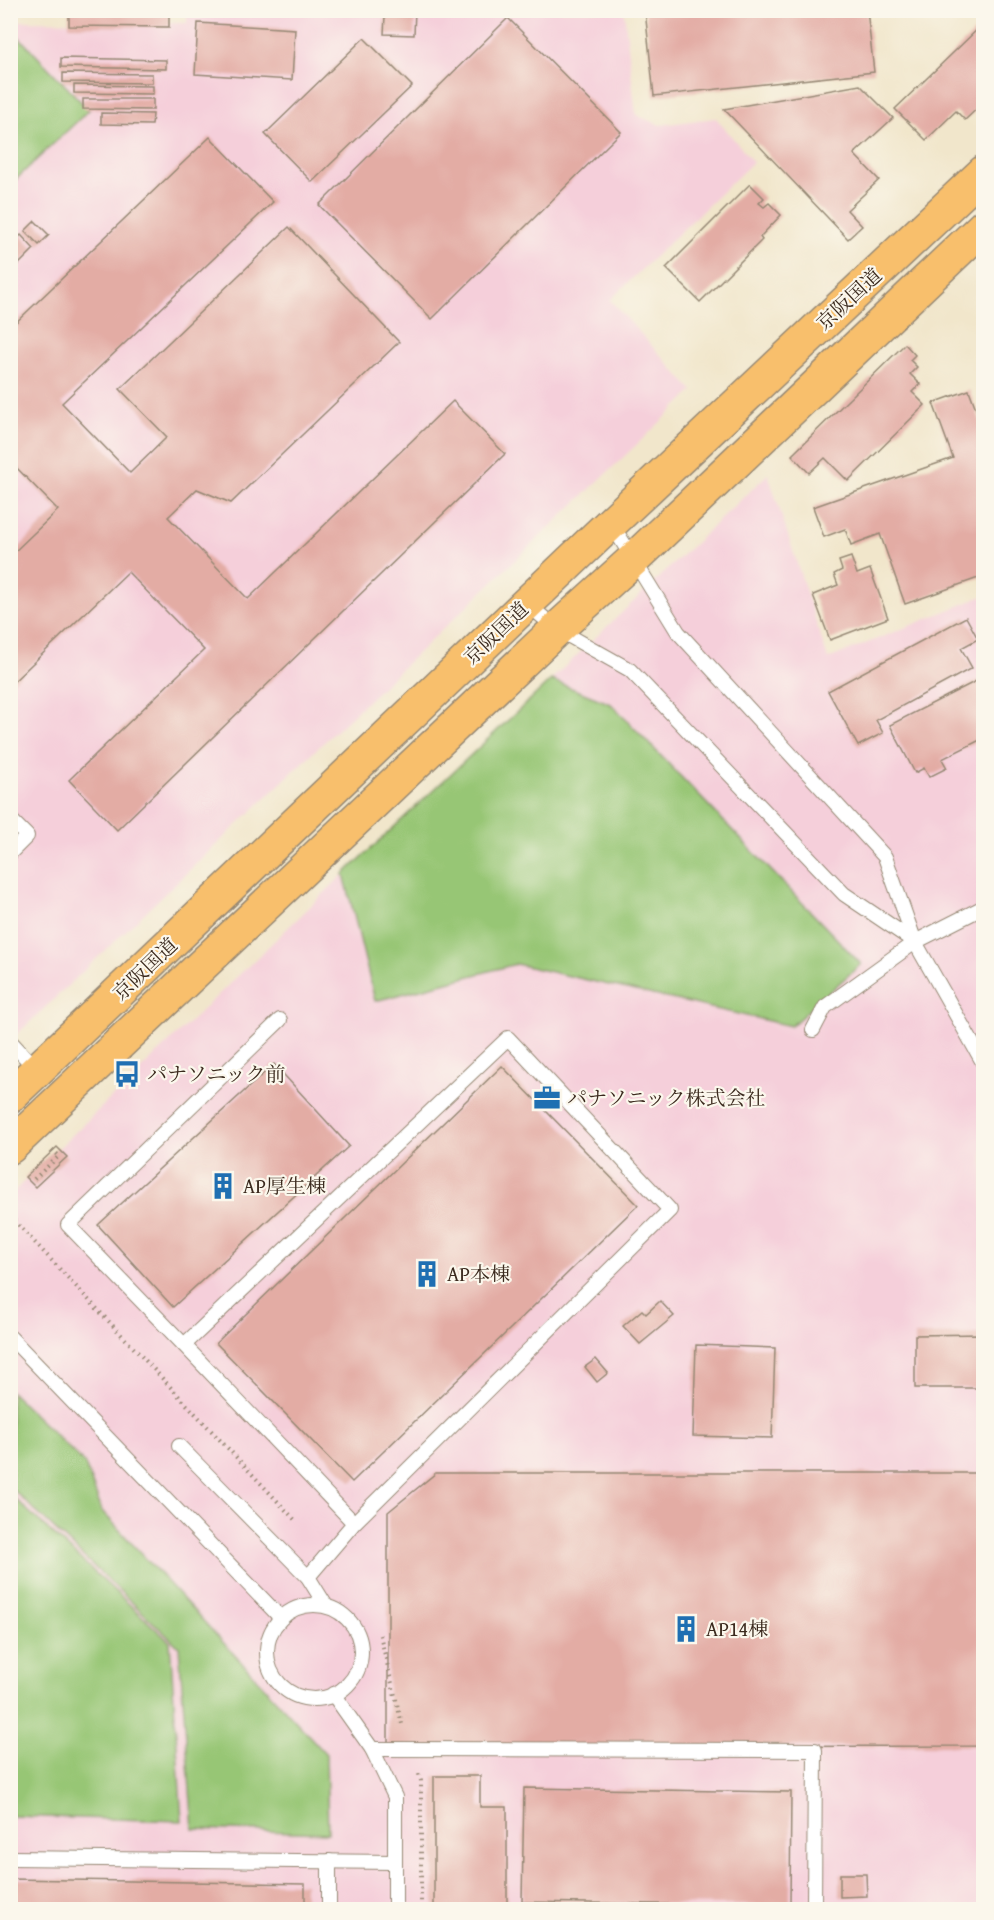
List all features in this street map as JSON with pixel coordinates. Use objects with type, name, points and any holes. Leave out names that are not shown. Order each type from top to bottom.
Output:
[{"type":"highway","name":"京阪国道","points":[[10,1096],[610,523],[984,172]]},
{"type":"highway","name":"京阪国道","points":[[10,1147],[984,226]]},
{"type":"lane","points":[[610,523],[678,632],[885,857],[915,942],[984,1064]]},
{"type":"lane","points":[[526,603],[557,629],[630,670],[844,894],[915,942]]},
{"type":"lane","points":[[10,819],[27,836],[10,852]]},
{"type":"lane","points":[[813,1030],[825,1007],[915,942],[984,907]]},
{"type":"lane","points":[[280,1020],[68,1225],[354,1523]]},
{"type":"lane","points":[[184,1345],[508,1038],[670,1210],[354,1523],[308,1577]]},
{"type":"lane","points":[[10,1041],[38,1071]]},
{"type":"lane","points":[[10,1337],[281,1618]]},
{"type":"lane","points":[[179,1446],[308,1577],[327,1606]]},
{"type":"lane","points":[[310,1605],[327,1606],[341,1614],[353,1625],[359,1640],[361,1656],[356,1672],[347,1685],[333,1694],[319,1698],[305,1697],[279,1684],[269,1665],[267,1643],[272,1629],[281,1618],[295,1609],[310,1605]]},
{"type":"lane","points":[[333,1694],[372,1749],[395,1797],[395,1910]]},
{"type":"lane","points":[[372,1749],[815,1750],[814,1910]]},
{"type":"lane","points":[[10,1858],[395,1862]]},
{"type":"lane","points":[[329,1861],[329,1910]]},
{"type":"path","points":[[34,1179],[59,1156]]},
{"type":"path","points":[[10,1215],[296,1521]]},
{"type":"path","points":[[380,1635],[405,1733]]},
{"type":"path","points":[[419,1774],[421,1781],[421,1910]]},
{"type":"shaded area","points":[[187,10],[624,11],[636,115],[660,125],[716,118],[753,162],[610,300],[693,391],[11,1040],[11,21],[187,23]]},
{"type":"shaded area","name":"パナソニック株式会社","points":[[768,474],[828,659],[983,596],[983,1909],[11,1910],[11,1194],[344,874],[375,1001],[515,964],[474,753]]},
{"type":"green space","points":[[11,29],[89,110],[11,184]]},
{"type":"green space","points":[[551,680],[611,704],[861,964],[791,1026],[516,964],[375,1001],[344,874]]},
{"type":"green space","points":[[11,1392],[85,1464],[102,1511],[326,1754],[328,1833],[193,1829],[179,1647],[11,1488]]},
{"type":"green space","points":[[11,1495],[170,1642],[182,1821],[11,1816]]},
{"type":"building","points":[[69,10],[169,10],[169,27],[69,26]]},
{"type":"building","points":[[316,10],[415,10],[414,35],[384,34],[385,16],[316,12]]},
{"type":"building","points":[[645,10],[867,10],[874,72],[654,96]]},
{"type":"building","points":[[508,18],[621,132],[432,319],[319,205]]},
{"type":"building","points":[[198,23],[295,29],[292,80],[195,74]]},
{"type":"building","points":[[984,23],[984,102],[965,120],[956,111],[926,140],[895,109]]},
{"type":"building","points":[[364,38],[412,86],[312,182],[265,134]]},
{"type":"building","points":[[61,58],[166,60],[166,69],[61,67]]},
{"type":"building","points":[[63,73],[152,74],[152,83],[63,82]]},
{"type":"building","points":[[74,85],[153,86],[153,94],[74,93]]},
{"type":"building","points":[[860,85],[893,118],[854,154],[879,180],[847,210],[862,226],[848,239],[724,109]]},
{"type":"building","points":[[83,99],[153,99],[153,110],[83,109]]},
{"type":"building","points":[[101,113],[153,114],[152,125],[101,124]]},
{"type":"building","points":[[210,137],[273,202],[62,403],[130,473],[167,437],[120,389],[289,227],[399,342],[231,503],[197,489],[168,517],[248,599],[453,401],[505,454],[117,830],[69,780],[204,650],[128,572],[10,685],[10,556],[58,510],[10,461],[10,328]]},
{"type":"building","points":[[750,184],[764,198],[759,203],[764,207],[769,203],[781,215],[760,237],[762,240],[700,302],[666,268]]},
{"type":"building","points":[[35,221],[49,235],[39,245],[25,231]]},
{"type":"building","points":[[21,235],[34,249],[17,266],[10,260],[10,245]]},
{"type":"building","points":[[905,344],[915,355],[910,360],[917,367],[910,374],[920,384],[912,392],[925,405],[848,481],[825,458],[809,473],[792,455]]},
{"type":"building","points":[[969,390],[984,430],[984,576],[905,604],[880,534],[851,545],[845,529],[824,537],[813,507],[953,458],[933,403]]},
{"type":"building","points":[[851,557],[857,574],[870,569],[888,618],[830,640],[813,595],[838,585],[834,574],[842,570],[839,561]]},
{"type":"building","points":[[966,617],[978,639],[961,648],[972,668],[876,720],[883,733],[858,746],[828,691]]},
{"type":"building","points":[[984,677],[984,738],[942,759],[947,768],[929,777],[924,768],[915,773],[890,725]]},
{"type":"building","name":"AP厚生棟","points":[[274,1064],[349,1146],[173,1307],[98,1225]]},
{"type":"building","name":"AP本棟","points":[[502,1066],[638,1205],[352,1482],[216,1343]]},
{"type":"building","points":[[57,1147],[67,1157],[35,1187],[25,1177]]},
{"type":"building","points":[[660,1301],[674,1316],[640,1344],[623,1326],[642,1310],[646,1314]]},
{"type":"building","points":[[984,1334],[984,1388],[915,1388],[915,1335]]},
{"type":"building","points":[[696,1345],[775,1348],[772,1438],[693,1436]]},
{"type":"building","points":[[596,1359],[608,1373],[597,1382],[585,1367]]},
{"type":"building","name":"AP14棟","points":[[436,1473],[984,1473],[984,1746],[388,1747],[388,1512]]},
{"type":"building","points":[[434,1776],[480,1776],[480,1807],[507,1807],[507,1910],[434,1910]]},
{"type":"building","points":[[524,1788],[791,1792],[790,1906],[522,1902]]},
{"type":"building","points":[[840,1874],[866,1874],[867,1896],[840,1897]]},
{"type":"building","points":[[10,1879],[305,1884],[305,1910],[10,1910]]},
{"type":"place","name":"パナソニック前","points":[[127,1074]]},
{"type":"place","name":"パナソニック株式会社","points":[[547,1098]]},
{"type":"place","name":"AP厚生棟","points":[[223,1186]]},
{"type":"place","name":"AP本棟","points":[[427,1274]]},
{"type":"place","name":"AP14棟","points":[[686,1629]]}]
